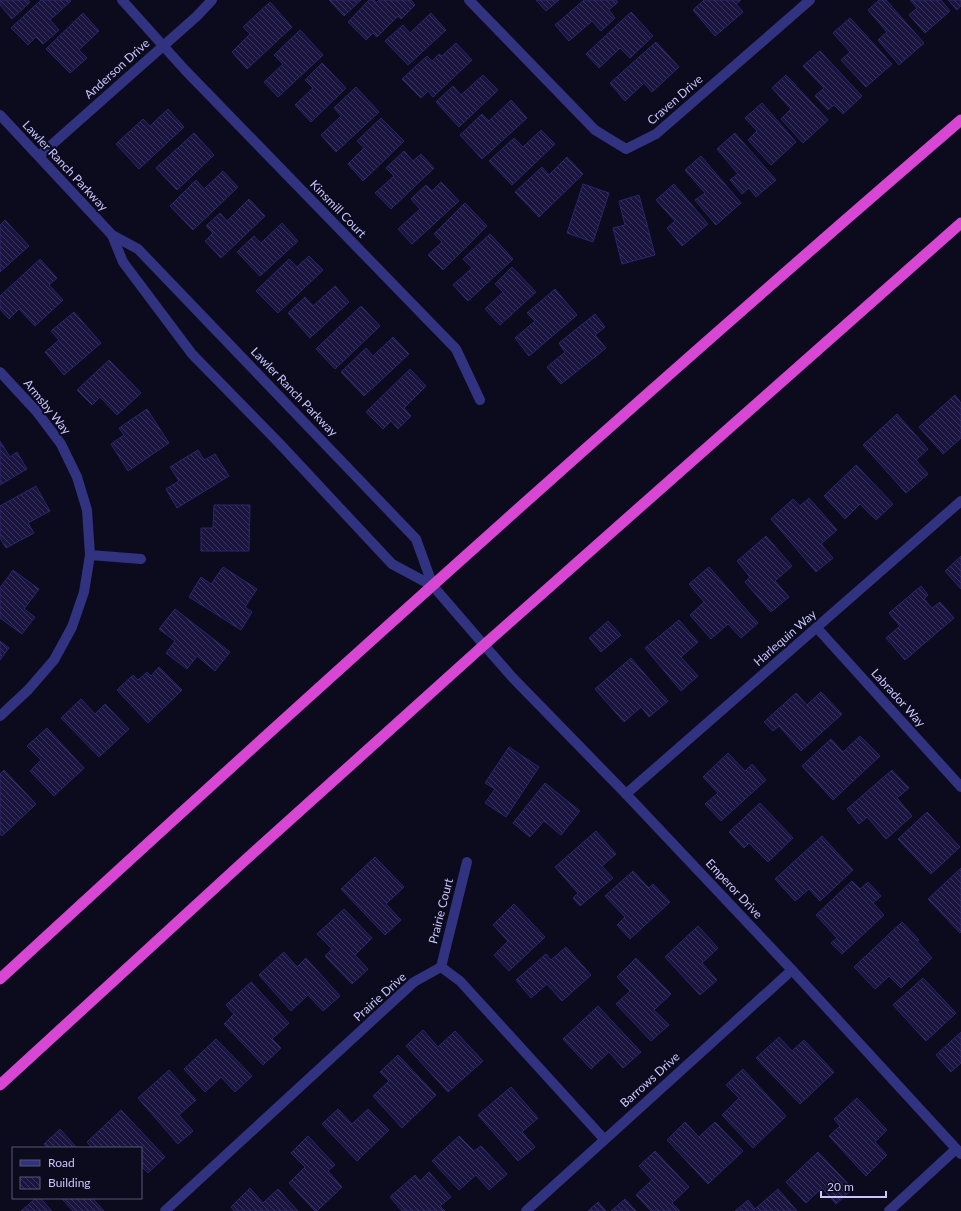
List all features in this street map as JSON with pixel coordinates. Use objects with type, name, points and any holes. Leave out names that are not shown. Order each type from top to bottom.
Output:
[{"type":"highway","points":[[0,979],[433,586],[821,241],[961,120]]},
{"type":"highway","points":[[0,1085],[236,868],[484,645],[961,223]]},
{"type":"street","name":"Kinsmill Court","points":[[122,0],[196,81],[456,349],[480,400]]},
{"type":"street","name":"Anderson Drive","points":[[39,156],[197,16],[212,0]]},
{"type":"street","name":"Craven Drive","points":[[469,0],[595,130],[626,149],[656,134],[810,0]]},
{"type":"street","name":"Lawler Ranch Parkway","points":[[0,115],[112,236],[123,262],[192,354],[279,443],[392,564],[433,586],[484,645]]},
{"type":"street","name":"Lawler Ranch Parkway","points":[[112,236],[138,249],[416,539],[433,586]]},
{"type":"street","name":"Armsby Way","points":[[0,372],[37,412],[61,444],[77,477],[87,510],[90,555],[82,599],[72,627],[54,660],[28,690],[0,716]]},
{"type":"street","name":"Harlequin Way","points":[[626,794],[961,501]]},
{"type":"street","points":[[90,555],[141,559]]},
{"type":"street","name":"Labrador Way","points":[[816,628],[961,787]]},
{"type":"street","name":"Emperor Drive","points":[[484,645],[512,677],[626,794],[792,970],[959,1151]]},
{"type":"street","name":"Prairie Court","points":[[441,967],[467,862]]},
{"type":"street","points":[[441,967],[460,981],[604,1139]]},
{"type":"street","name":"Prairie Drive","points":[[166,1211],[414,982],[441,967]]},
{"type":"street","name":"Barrows Drive","points":[[526,1211],[792,970]]},
{"type":"street","points":[[889,1211],[959,1151]]},
{"type":"building","points":[[0,0],[28,0],[30,2],[12,19],[0,5]]},
{"type":"building","points":[[41,0],[71,1],[50,20],[59,30],[43,44],[36,37],[28,45],[11,28]]},
{"type":"building","points":[[329,0],[361,0],[344,16]]},
{"type":"building","points":[[369,0],[374,0],[376,3],[379,0],[411,0],[415,5],[401,19],[398,16],[377,37],[373,33],[366,40],[348,22]]},
{"type":"building","points":[[536,0],[559,0],[546,11]]},
{"type":"building","points":[[584,0],[616,0],[618,2],[609,10],[615,18],[601,31],[592,21],[569,41],[555,25]]},
{"type":"building","points":[[704,0],[741,0],[736,4],[743,12],[715,36],[693,10]]},
{"type":"building","points":[[879,0],[886,0],[924,43],[899,65],[878,40],[887,32],[868,10]]},
{"type":"building","points":[[910,0],[941,0],[950,11],[925,33],[909,15],[917,8]]},
{"type":"building","points":[[948,0],[961,0],[961,6],[957,10]]},
{"type":"building","points":[[270,2],[292,27],[247,69],[232,52],[250,34],[243,27]]},
{"type":"building","points":[[631,12],[653,36],[630,58],[620,48],[599,68],[586,54]]},
{"type":"building","points":[[83,13],[99,31],[79,50],[87,58],[70,73],[46,49]]},
{"type":"building","points":[[431,13],[446,30],[408,65],[385,41],[403,25],[410,33]]},
{"type":"building","points":[[850,18],[892,64],[866,87],[841,60],[850,52],[833,33]]},
{"type":"building","points":[[300,30],[323,55],[278,97],[264,82],[283,64],[274,55]]},
{"type":"building","points":[[656,42],[679,67],[652,92],[644,83],[625,101],[610,83]]},
{"type":"building","points":[[456,43],[472,60],[433,97],[428,91],[421,98],[402,79],[427,56],[432,61],[439,54],[442,56]]},
{"type":"building","points":[[820,51],[862,96],[843,114],[834,105],[828,110],[815,96],[824,88],[803,66]]},
{"type":"building","points":[[322,63],[346,88],[311,122],[295,105],[313,88],[305,80]]},
{"type":"building","points":[[483,75],[498,90],[459,127],[436,102],[453,86],[461,95]]},
{"type":"building","points":[[786,75],[828,120],[803,143],[781,119],[791,109],[772,88]]},
{"type":"building","points":[[356,87],[379,112],[336,152],[321,135],[341,116],[334,108]]},
{"type":"building","points":[[511,100],[527,118],[482,159],[460,135],[482,114],[489,121]]},
{"type":"building","points":[[762,103],[796,142],[771,165],[748,140],[757,131],[745,118]]},
{"type":"building","points":[[168,109],[184,127],[139,169],[116,144],[143,119],[150,126]]},
{"type":"building","points":[[381,118],[404,141],[363,181],[348,164],[364,148],[357,141]]},
{"type":"building","points":[[541,130],[555,144],[512,185],[489,161],[514,138],[523,147]]},
{"type":"building","points":[[194,133],[214,155],[177,190],[156,168]]},
{"type":"building","points":[[735,133],[776,180],[756,197],[749,188],[742,194],[730,180],[738,174],[717,149]]},
{"type":"building","points":[[404,151],[413,161],[421,154],[434,168],[391,209],[375,193],[394,176],[386,168]]},
{"type":"building","points":[[701,156],[741,203],[716,225],[695,200],[705,193],[685,170]]},
{"type":"building","points":[[567,157],[583,174],[539,217],[515,192],[542,167],[549,175]]},
{"type":"building","points":[[223,171],[238,187],[193,230],[170,206],[196,180],[204,189]]},
{"type":"building","points":[[441,182],[459,201],[412,244],[398,229],[420,209],[411,199],[426,185],[432,191]]},
{"type":"building","points":[[583,184],[609,193],[593,242],[567,233]]},
{"type":"building","points":[[674,184],[708,224],[682,246],[667,228],[675,221],[656,200]]},
{"type":"building","points":[[639,195],[655,255],[622,264],[613,228],[625,225],[619,201]]},
{"type":"building","points":[[249,199],[265,216],[221,258],[205,241],[213,233],[206,226],[220,213],[227,221]]},
{"type":"building","points":[[465,203],[487,226],[443,270],[428,255],[442,242],[434,234]]},
{"type":"building","points":[[5,220],[29,246],[0,272],[0,225]]},
{"type":"building","points":[[282,223],[298,241],[260,276],[237,252],[254,236],[261,243]]},
{"type":"building","points":[[490,234],[513,259],[468,301],[453,285],[472,268],[463,259]]},
{"type":"building","points":[[309,256],[323,270],[278,313],[256,291],[289,259],[297,267]]},
{"type":"building","points":[[40,259],[57,278],[49,285],[63,300],[35,326],[19,309],[9,319],[0,309],[0,296]]},
{"type":"building","points":[[512,267],[536,292],[500,325],[485,309],[503,292],[495,284]]},
{"type":"building","points":[[335,286],[349,302],[310,338],[288,313],[305,297],[313,306]]},
{"type":"building","points":[[555,289],[577,315],[529,356],[515,338],[535,321],[527,313]]},
{"type":"building","points":[[361,306],[380,326],[335,369],[316,349]]},
{"type":"building","points":[[74,312],[101,343],[64,375],[45,352],[59,340],[51,331]]},
{"type":"building","points":[[595,314],[605,327],[595,335],[606,348],[561,384],[547,367],[565,352],[559,343]]},
{"type":"building","points":[[393,337],[409,354],[364,396],[341,372],[366,348],[373,356]]},
{"type":"building","points":[[109,360],[141,393],[117,415],[100,397],[92,405],[77,390]]},
{"type":"building","points":[[410,369],[426,386],[404,408],[411,416],[398,429],[391,421],[383,429],[366,412]]},
{"type":"building","points":[[955,395],[961,403],[961,438],[943,454],[919,427]]},
{"type":"building","points":[[147,409],[169,443],[128,471],[111,444],[124,435],[119,428]]},
{"type":"building","points":[[897,414],[928,449],[916,460],[928,474],[906,493],[863,445]]},
{"type":"building","points":[[0,441],[10,457],[17,452],[27,469],[0,485]]},
{"type":"building","points":[[198,450],[204,460],[215,454],[229,476],[177,508],[166,489],[179,481],[170,467]]},
{"type":"building","points":[[856,465],[893,504],[876,520],[860,504],[845,519],[824,496]]},
{"type":"building","points":[[36,486],[50,511],[28,523],[34,533],[6,548],[0,538],[0,506]]},
{"type":"building","points":[[809,498],[837,530],[821,544],[833,558],[816,572],[771,519],[793,499],[800,506]]},
{"type":"building","points":[[214,505],[250,505],[249,551],[201,551],[201,528],[213,528]]},
{"type":"building","points":[[766,536],[792,566],[775,581],[789,597],[771,612],[745,582],[750,577],[737,561]]},
{"type":"building","points":[[961,556],[961,589],[945,571]]},
{"type":"building","points":[[223,567],[257,589],[245,607],[252,612],[241,630],[189,597],[201,577],[211,584]]},
{"type":"building","points":[[709,567],[758,623],[741,638],[728,624],[711,639],[690,615],[704,602],[689,584]]},
{"type":"building","points":[[13,570],[39,589],[24,609],[35,617],[22,634],[0,618],[0,588]]},
{"type":"building","points":[[921,586],[928,595],[924,599],[932,608],[940,602],[954,618],[905,660],[886,638],[900,626],[889,613]]},
{"type":"building","points":[[175,609],[230,652],[215,671],[197,656],[187,669],[166,653],[175,641],[159,629]]},
{"type":"building","points":[[679,620],[698,642],[681,657],[698,676],[681,691],[645,648]]},
{"type":"building","points":[[608,621],[621,635],[601,652],[589,638]]},
{"type":"building","points":[[0,641],[9,648],[0,660]]},
{"type":"building","points":[[631,658],[668,701],[649,717],[641,707],[624,722],[595,689]]},
{"type":"building","points":[[159,667],[182,690],[148,723],[117,690],[133,675],[138,680],[147,672],[151,676]]},
{"type":"building","points":[[821,692],[842,714],[801,751],[779,726],[773,731],[764,722],[796,693],[807,705]]},
{"type":"building","points":[[81,699],[95,714],[105,704],[129,729],[99,757],[61,718]]},
{"type":"building","points":[[47,728],[84,768],[54,796],[30,771],[41,760],[27,746]]},
{"type":"building","points":[[860,736],[880,756],[833,800],[802,766],[831,739],[843,752]]},
{"type":"building","points":[[509,747],[539,767],[506,817],[485,803],[495,789],[485,783]]},
{"type":"building","points":[[728,753],[745,771],[752,764],[766,780],[721,821],[705,804],[718,793],[703,777]]},
{"type":"building","points":[[4,770],[36,804],[2,836],[0,834],[0,774]]},
{"type":"building","points":[[892,770],[909,788],[897,798],[912,816],[886,839],[867,817],[859,824],[847,809]]},
{"type":"building","points":[[545,783],[580,811],[561,835],[544,821],[530,837],[513,823]]},
{"type":"building","points":[[760,803],[793,838],[768,862],[749,843],[744,848],[729,832]]},
{"type":"building","points":[[927,812],[960,847],[931,874],[898,839]]},
{"type":"building","points":[[596,831],[616,854],[602,866],[613,878],[580,906],[573,898],[578,893],[555,867]]},
{"type":"building","points":[[822,836],[853,870],[820,901],[809,889],[795,901],[775,879]]},
{"type":"building","points":[[375,857],[404,887],[386,904],[401,920],[385,935],[341,889]]},
{"type":"building","points":[[961,868],[961,932],[960,933],[928,899]]},
{"type":"building","points":[[633,871],[649,888],[653,884],[670,902],[630,939],[617,925],[625,917],[605,896]]},
{"type":"building","points":[[852,881],[860,889],[868,882],[881,896],[873,903],[884,915],[842,954],[831,943],[837,938],[816,915]]},
{"type":"building","points":[[514,904],[545,937],[509,971],[494,955],[508,941],[493,925]]},
{"type":"building","points":[[344,909],[372,938],[355,955],[368,969],[352,984],[325,956],[332,949],[317,934]]},
{"type":"building","points":[[902,922],[919,940],[917,941],[932,958],[901,988],[889,976],[875,989],[854,967]]},
{"type":"building","points":[[698,926],[718,948],[702,963],[717,980],[700,995],[665,957]]},
{"type":"building","points":[[566,947],[591,975],[562,1001],[547,984],[531,998],[516,980],[546,954],[551,960]]},
{"type":"building","points":[[284,952],[297,967],[306,958],[340,996],[323,1011],[308,995],[291,1011],[259,975]]},
{"type":"building","points":[[636,958],[671,994],[654,1010],[669,1025],[651,1041],[616,1004],[630,991],[617,977]]},
{"type":"building","points":[[923,978],[956,1013],[926,1041],[893,1005]]},
{"type":"building","points":[[251,982],[289,1023],[272,1039],[281,1048],[263,1065],[224,1024],[234,1014],[226,1005]]},
{"type":"building","points":[[598,1006],[641,1052],[623,1068],[609,1052],[591,1069],[563,1039]]},
{"type":"building","points":[[423,1030],[438,1047],[455,1031],[483,1061],[448,1092],[406,1046]]},
{"type":"building","points":[[961,1032],[961,1063],[951,1072],[936,1055]]},
{"type":"building","points":[[779,1037],[792,1051],[804,1040],[834,1072],[800,1104],[756,1058]]},
{"type":"building","points":[[216,1039],[252,1076],[235,1092],[221,1077],[205,1092],[184,1069]]},
{"type":"building","points":[[398,1055],[436,1095],[402,1128],[373,1096],[389,1081],[380,1072]]},
{"type":"building","points":[[743,1069],[786,1116],[753,1148],[722,1115],[739,1098],[726,1085]]},
{"type":"building","points":[[169,1070],[196,1100],[179,1115],[193,1131],[178,1144],[138,1098]]},
{"type":"building","points":[[511,1087],[538,1118],[522,1132],[535,1147],[518,1161],[478,1115]]},
{"type":"building","points":[[857,1098],[887,1130],[875,1142],[887,1155],[866,1176],[829,1136],[840,1126],[834,1119]]},
{"type":"building","points":[[338,1109],[352,1124],[368,1109],[389,1130],[357,1161],[322,1124]]},
{"type":"building","points":[[121,1110],[165,1157],[148,1173],[142,1167],[142,1147],[91,1147],[87,1142]]},
{"type":"building","points":[[685,1122],[699,1137],[715,1122],[743,1151],[708,1184],[667,1140]]},
{"type":"building","points":[[60,1129],[76,1147],[46,1147],[44,1144]]},
{"type":"building","points":[[308,1136],[335,1165],[328,1171],[342,1187],[317,1211],[315,1211],[289,1183],[305,1167],[291,1153]]},
{"type":"building","points":[[459,1136],[474,1151],[481,1146],[507,1174],[489,1190],[476,1175],[459,1190],[432,1161]]},
{"type":"building","points":[[655,1151],[689,1187],[672,1203],[680,1211],[651,1211],[636,1195],[652,1180],[639,1166]]},
{"type":"building","points":[[818,1152],[853,1189],[836,1204],[822,1188],[806,1203],[786,1182]]},
{"type":"building","points":[[429,1172],[451,1197],[440,1206],[445,1211],[402,1211],[390,1197],[415,1175],[420,1181]]},
{"type":"building","points":[[250,1188],[263,1203],[278,1189],[298,1211],[234,1211],[231,1207]]},
{"type":"building","points":[[778,1189],[797,1211],[735,1211],[748,1200],[755,1209]]},
{"type":"building","points":[[35,1199],[41,1199],[52,1211],[21,1211]]},
{"type":"building","points":[[62,1199],[93,1199],[104,1211],[73,1211]]},
{"type":"building","points":[[625,1199],[636,1211],[611,1211]]},
{"type":"building","points":[[598,1202],[606,1211],[588,1211]]}]
